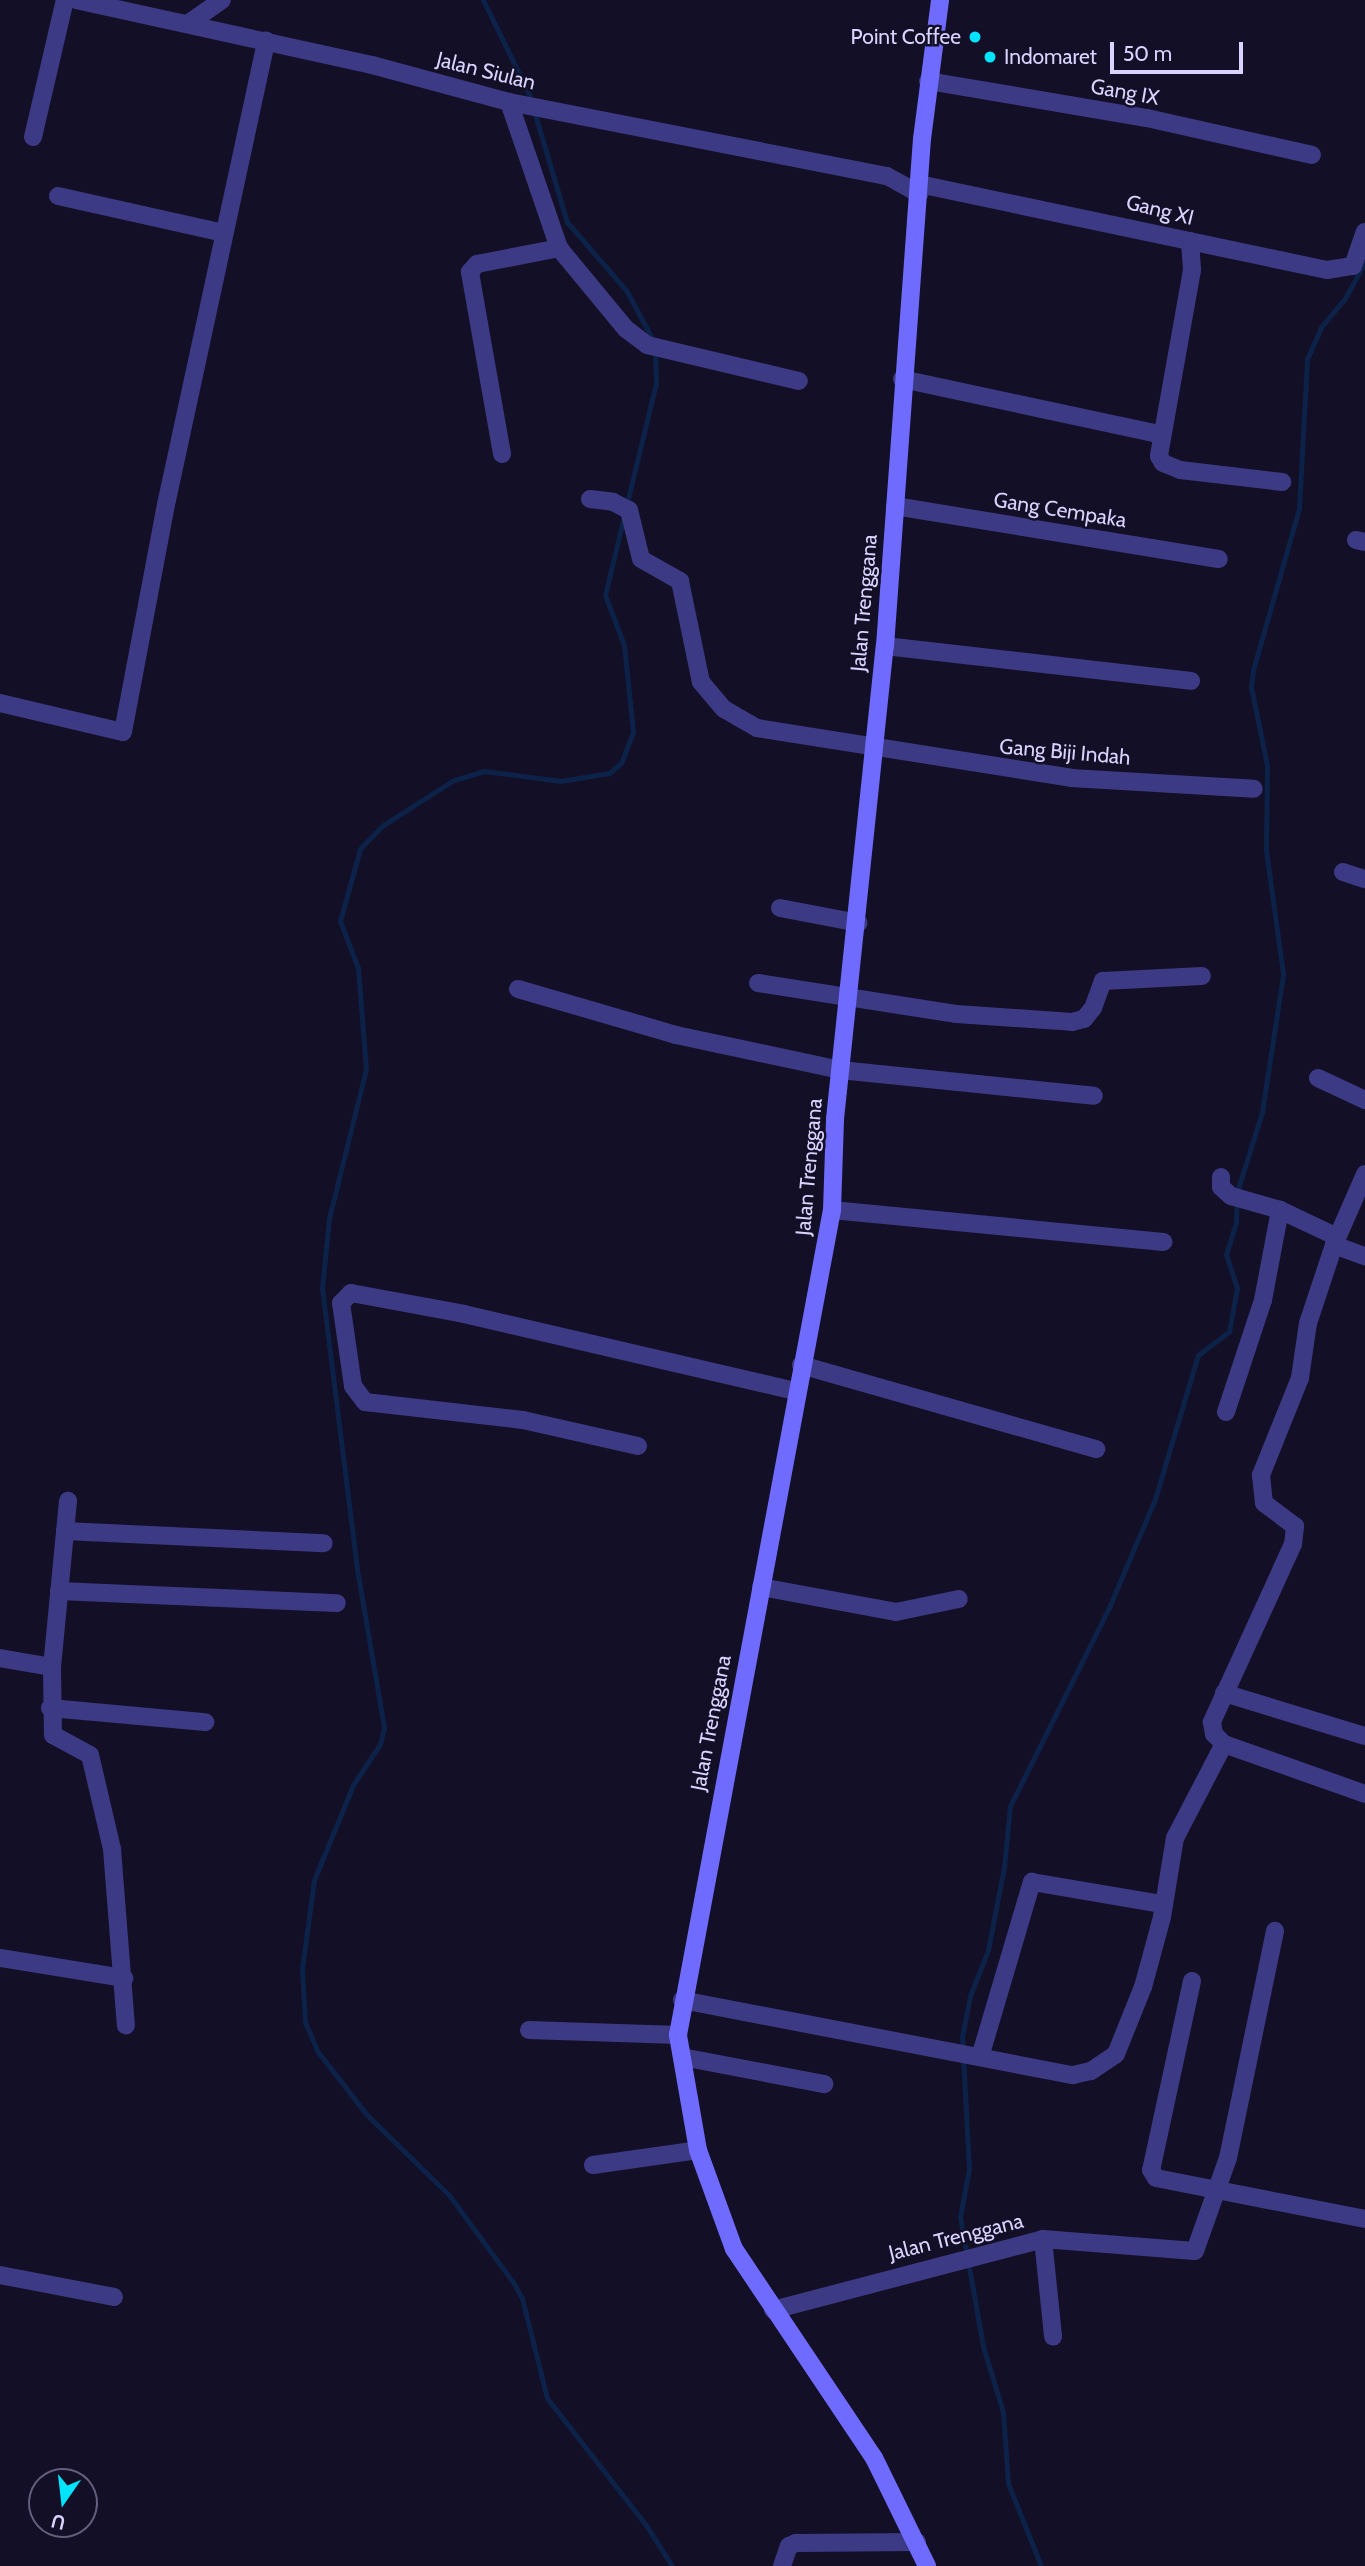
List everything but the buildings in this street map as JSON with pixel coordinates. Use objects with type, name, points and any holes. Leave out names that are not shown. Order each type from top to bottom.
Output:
[{"type":"main road","name":"Jalan Trenggana","points":[[926,2566],[917,2542],[874,2458],[734,2249],[698,2150],[678,2035],[681,2000],[761,1587],[795,1391],[832,1210],[840,1070],[859,923],[872,750],[885,646],[902,379],[928,80],[940,0]]},
{"type":"street","points":[[33,137],[65,0]]},
{"type":"street","name":"Jalan Siulan","points":[[76,0],[116,4],[509,102],[919,183]]},
{"type":"street","points":[[189,23],[222,0]]},
{"type":"street","points":[[0,703],[123,732],[167,500],[225,233],[257,39]]},
{"type":"street","name":"Gang IX","points":[[928,80],[1147,118],[1312,155]]},
{"type":"street","points":[[509,102],[559,248],[626,329],[658,349],[799,381]]},
{"type":"street","name":"Gang XI","points":[[919,183],[1190,242],[1340,271],[1358,258],[1365,232]]},
{"type":"street","points":[[58,196],[225,233]]},
{"type":"street","points":[[1190,242],[1192,270],[1159,434],[1158,456],[1171,468],[1282,482]]},
{"type":"street","points":[[502,454],[470,272],[477,264],[559,248]]},
{"type":"street","points":[[902,379],[1159,434]]},
{"type":"street","name":"Gang Biji Indah","points":[[590,499],[613,502],[629,510],[641,559],[680,581],[697,673],[724,709],[757,729],[872,750],[1071,778],[1254,789]]},
{"type":"street","name":"Gang Cempaka","points":[[895,506],[1219,559]]},
{"type":"street","points":[[885,646],[1191,681]]},
{"type":"street","points":[[1343,873],[1365,879]]},
{"type":"street","points":[[780,908],[859,923]]},
{"type":"street","points":[[758,983],[956,1014],[1072,1022],[1084,1019],[1093,1008],[1103,981],[1202,976]]},
{"type":"street","points":[[518,989],[676,1035],[840,1070],[1094,1096]]},
{"type":"street","points":[[1318,1078],[1365,1100]]},
{"type":"street","points":[[1365,1174],[1335,1241],[1308,1323],[1300,1378],[1261,1475],[1264,1503],[1296,1531],[1268,1605],[1212,1722],[1214,1734],[1224,1744],[1365,1794]]},
{"type":"street","points":[[1221,1177],[1222,1187],[1231,1196],[1280,1210],[1365,1256]]},
{"type":"street","points":[[832,1210],[1163,1242]]},
{"type":"street","points":[[1226,1412],[1263,1300],[1280,1210]]},
{"type":"street","points":[[638,1446],[523,1420],[365,1402],[354,1386],[341,1303],[351,1293],[464,1314],[795,1391]]},
{"type":"street","points":[[801,1365],[1096,1449]]},
{"type":"street","points":[[68,1501],[50,1708],[53,1735],[90,1755],[112,1849],[126,2025]]},
{"type":"street","points":[[65,1531],[324,1543]]},
{"type":"street","points":[[761,1587],[896,1612],[959,1599]]},
{"type":"street","points":[[59,1591],[337,1603]]},
{"type":"street","points":[[0,1658],[52,1667]]},
{"type":"street","points":[[1224,1693],[1365,1736]]},
{"type":"street","points":[[50,1708],[205,1721]]},
{"type":"street","points":[[681,2000],[1073,2075],[1107,2062],[1116,2054],[1143,1987],[1175,1838],[1224,1744]]},
{"type":"street","points":[[980,2057],[1032,1882],[1162,1904]]},
{"type":"street","points":[[1217,2190],[1275,1931]]},
{"type":"street","points":[[0,1958],[124,1978]]},
{"type":"street","points":[[1192,1981],[1151,2170],[1156,2178],[1365,2219]]},
{"type":"street","points":[[529,2031],[678,2035]]},
{"type":"street","points":[[682,2057],[824,2084]]},
{"type":"street","points":[[593,2165],[698,2150]]},
{"type":"street","name":"Jalan Trenggana","points":[[773,2310],[1043,2239],[1195,2251],[1217,2190]]},
{"type":"street","points":[[1043,2239],[1053,2336]]},
{"type":"street","points":[[0,2275],[114,2297]]},
{"type":"street","points":[[782,2566],[789,2546],[796,2543],[917,2542]]},
{"type":"waterway","points":[[483,0],[529,94],[567,222],[626,290],[654,342]]},
{"type":"waterway","points":[[1041,2566],[1008,2483],[1003,2412],[983,2346],[960,2217],[969,2169],[962,2037],[970,1996],[988,1950],[1004,1867],[1010,1806],[1110,1605],[1155,1499],[1198,1355],[1229,1332],[1237,1288],[1226,1255],[1236,1222],[1237,1192],[1262,1112],[1283,974],[1266,850],[1267,765],[1251,687],[1253,670],[1299,508],[1307,359],[1321,327],[1344,300],[1365,262]]},
{"type":"waterway","points":[[626,507],[656,383],[655,352]]},
{"type":"waterway","points":[[624,516],[605,595],[624,645],[633,732],[621,763],[609,773],[561,781],[484,771],[452,781],[382,826],[360,849],[340,921],[358,968],[366,1069],[329,1218],[322,1288],[358,1575],[384,1727],[380,1744],[353,1785],[314,1880],[302,1969],[305,2022],[318,2052],[367,2115],[449,2195],[513,2282],[522,2298],[547,2398],[646,2525],[672,2566]]},
{"type":"place","name":"Point Coffee","points":[[975,37]]},
{"type":"place","name":"Indomaret","points":[[990,57]]}]
